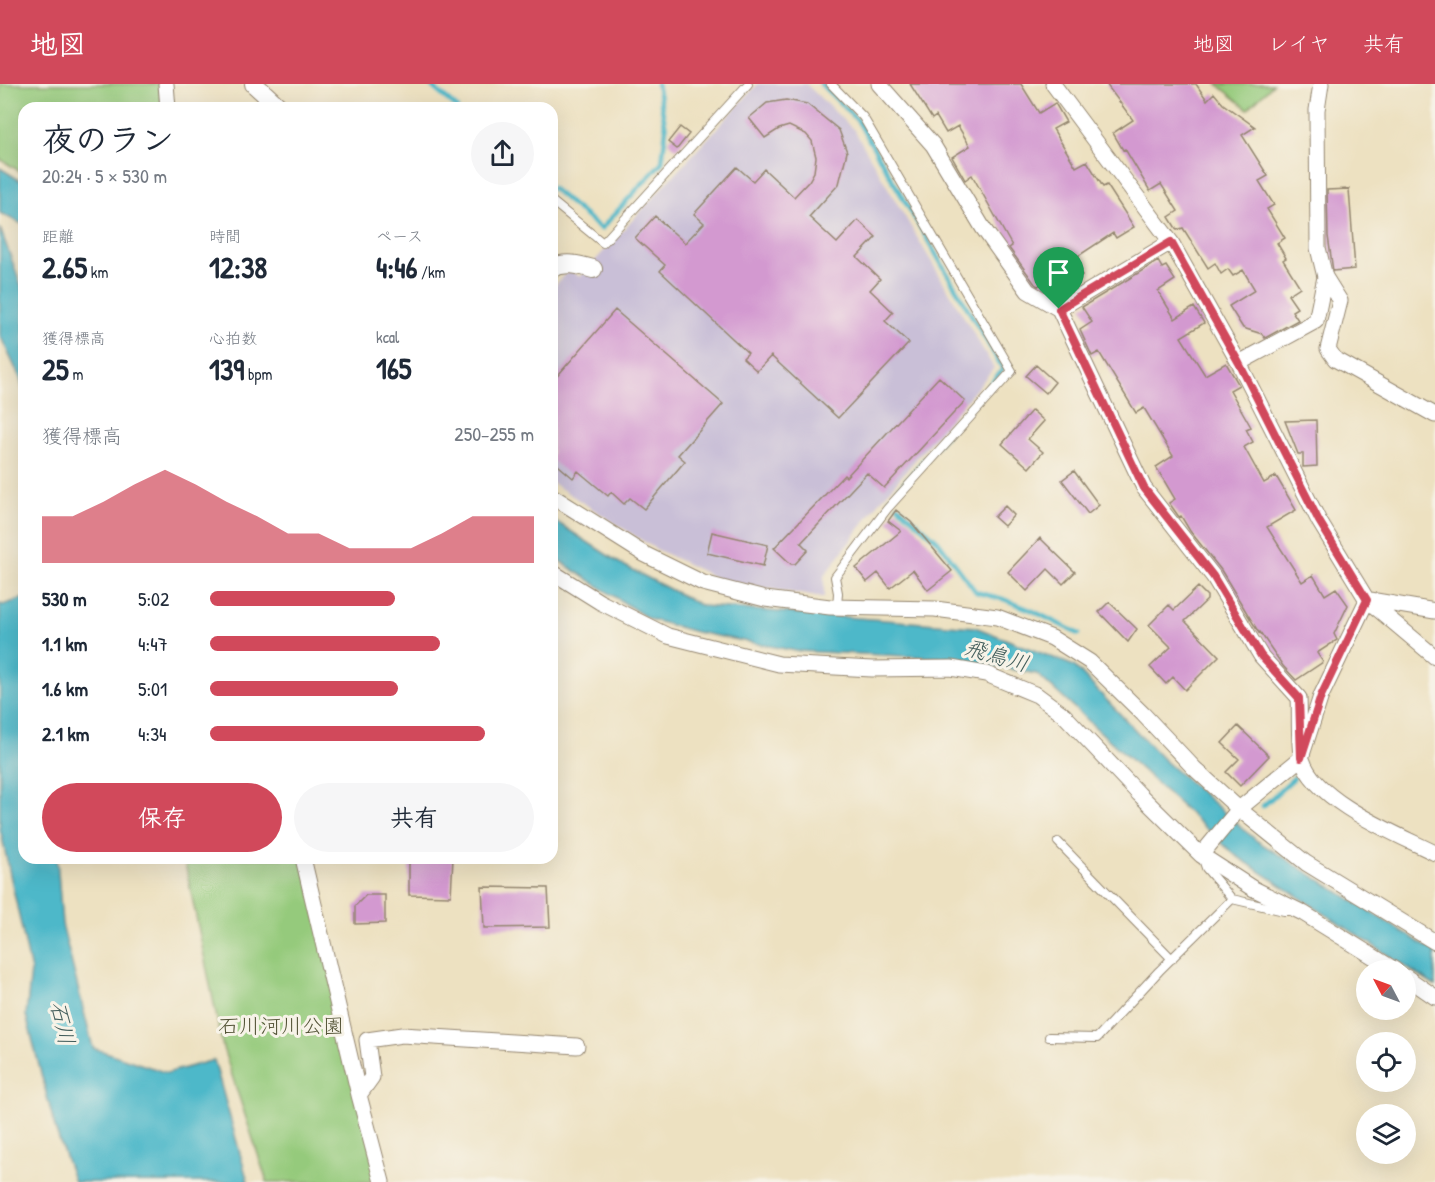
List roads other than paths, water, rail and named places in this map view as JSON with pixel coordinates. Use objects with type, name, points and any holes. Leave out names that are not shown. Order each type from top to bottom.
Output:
[{"type":"street","points":[[166,84],[168,102]]},
{"type":"street","points":[[254,84],[274,102]]},
{"type":"street","points":[[879,84],[933,145],[983,228],[1028,291],[1059,309],[1144,488],[1213,576],[1261,656],[1299,698],[1301,758],[1316,782],[1339,804],[1435,853]]},
{"type":"street","points":[[1053,84],[1171,242],[1239,363],[1319,521],[1367,600],[1435,657]]},
{"type":"street","points":[[1321,84],[1317,110],[1318,248],[1325,278],[1340,301],[1328,349],[1335,359],[1435,415]]},
{"type":"street","points":[[1059,309],[1171,242]]},
{"type":"street","points":[[558,266],[574,264],[593,269]]},
{"type":"street","points":[[1239,363],[1316,321],[1325,278]]},
{"type":"street","points":[[558,500],[644,554],[703,583],[765,599],[837,607],[935,609],[997,617],[1052,638],[1090,662],[1237,812],[1306,863],[1435,942]]},
{"type":"street","points":[[558,576],[600,602],[668,636],[779,664],[872,669],[951,668],[986,674],[1037,695],[1064,715],[1138,794],[1203,852],[1252,888],[1297,910],[1379,960]]},
{"type":"street","points":[[1203,852],[1237,812],[1301,758],[1321,696],[1367,600]]},
{"type":"street","points":[[1367,600],[1435,611]]},
{"type":"street","points":[[304,864],[382,1182]]},
{"type":"street","points":[[1416,984],[1435,996]]},
{"type":"street","points":[[359,1095],[372,1077],[367,1040],[383,1036],[402,1035],[577,1046]]},
{"type":"lane","points":[[558,206],[603,243],[748,84]]},
{"type":"lane","points":[[831,84],[863,117],[1012,371],[887,509],[835,577],[838,593],[837,607]]},
{"type":"lane","points":[[1058,842],[1172,959]]},
{"type":"lane","points":[[1203,852],[1206,868],[1232,899],[1284,911],[1297,910]]},
{"type":"lane","points":[[1049,1036],[1097,1038],[1232,899]]},
{"type":"water","points":[[0,168],[18,179],[18,222],[0,213]]},
{"type":"water","points":[[0,228],[18,277],[18,374],[0,335]]},
{"type":"water","name":"飛鳥川","points":[[558,523],[621,564],[702,606],[975,627],[1074,666],[1164,760],[1257,841],[1435,952],[1435,986],[1416,974],[1416,960],[1395,960],[1235,855],[1037,674],[950,658],[796,651],[696,632],[649,619],[558,560]]},
{"type":"water","name":"石川","points":[[18,600],[18,864],[57,864],[62,924],[93,1048],[167,1073],[214,1060],[248,1182],[74,1182],[56,1131],[26,1015],[31,971],[0,828],[0,604]]},
{"type":"waterway","points":[[429,84],[450,102]]},
{"type":"waterway","points":[[558,193],[601,229],[662,162],[666,129],[657,84]]},
{"type":"waterway","points":[[821,84],[858,121],[1003,369],[890,499]]},
{"type":"waterway","points":[[898,506],[938,541],[976,592],[1031,610],[1079,634]]},
{"type":"waterway","points":[[1263,806],[1294,778]]},
{"type":"park label","name":"石川河川公園","points":[[281,1026]]}]
